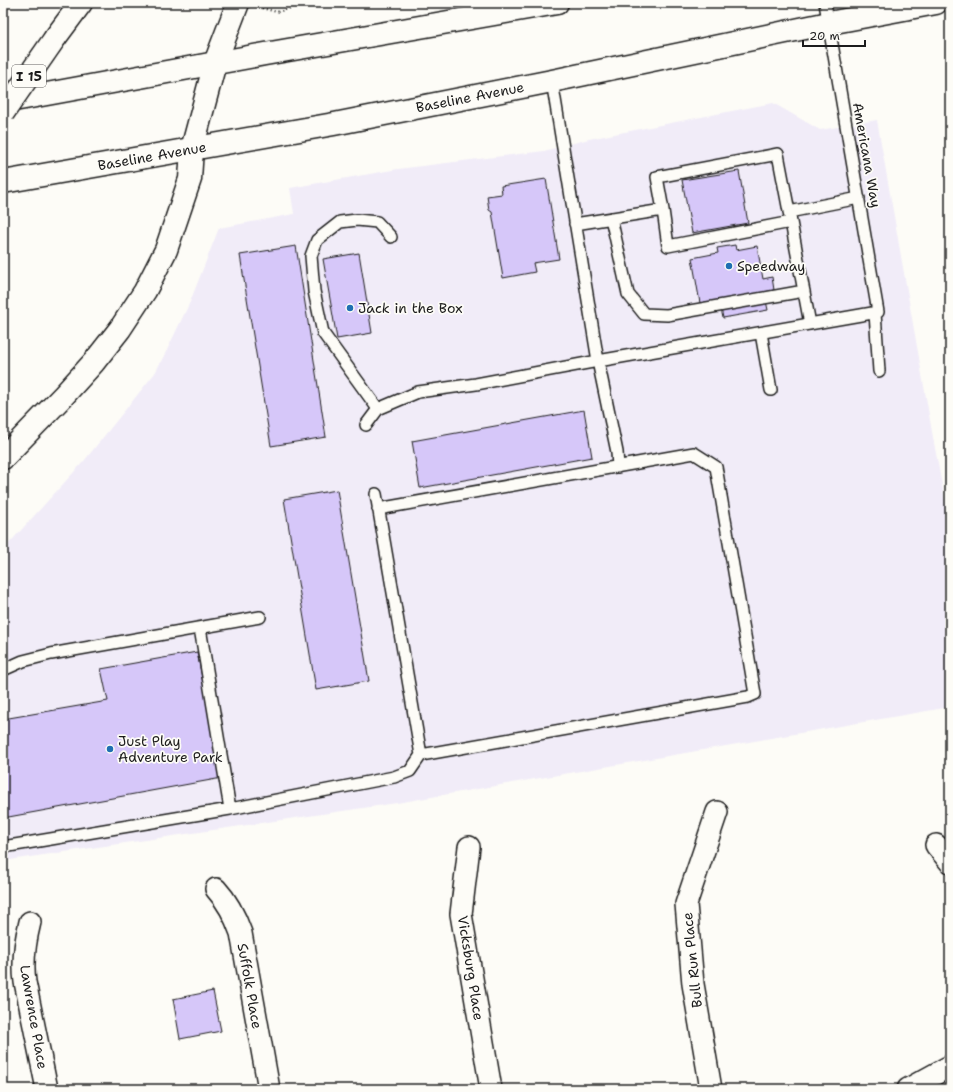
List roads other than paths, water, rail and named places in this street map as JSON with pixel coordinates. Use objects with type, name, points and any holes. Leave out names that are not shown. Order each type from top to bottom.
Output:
[{"type":"main road","name":"I 15","points":[[3,114],[81,3]]},
{"type":"main road","points":[[3,458],[94,362],[120,329],[145,291],[166,250],[190,179],[192,149],[215,63],[238,3]]},
{"type":"main road","points":[[3,102],[272,52],[557,3]]},
{"type":"main road","name":"Baseline Avenue","points":[[3,182],[334,124],[552,81],[827,13],[936,3]]},
{"type":"street","name":"Bull Run Place","points":[[711,1089],[693,984],[686,904],[717,812]]},
{"type":"street","points":[[936,845],[950,862]]},
{"type":"street","name":"Vicksburg Place","points":[[469,847],[461,914],[491,1089]]},
{"type":"street","name":"Suffolk Place","points":[[216,888],[226,900],[235,917],[240,934],[269,1089]]},
{"type":"street","name":"Lawrence Place","points":[[30,922],[24,950],[23,967],[47,1089]]},
{"type":"street","points":[[908,1089],[950,1066]]},
{"type":"lane","name":"Americana Way","points":[[827,13],[859,198],[876,313],[879,371]]},
{"type":"lane","points":[[552,81],[598,361],[617,452],[618,467]]},
{"type":"lane","points":[[810,324],[804,291],[790,217],[778,154],[657,177],[668,246],[790,217],[859,198]]},
{"type":"lane","points":[[575,224],[662,210]]},
{"type":"lane","points":[[611,218],[628,294],[644,314],[667,315],[804,291]]},
{"type":"lane","points":[[378,409],[323,334],[314,291],[311,256],[317,240],[340,222],[357,220],[378,222],[391,237]]},
{"type":"lane","points":[[366,425],[378,409],[418,392],[476,384],[598,361],[876,313]]},
{"type":"lane","points":[[760,333],[771,390]]},
{"type":"lane","points":[[378,509],[694,453],[716,468],[755,694],[748,697],[421,755]]},
{"type":"lane","points":[[3,847],[230,809],[394,777],[410,771],[421,755],[376,494]]},
{"type":"lane","points":[[3,670],[23,661],[51,654],[260,617]]},
{"type":"lane","points":[[200,628],[230,809]]},
{"type":"place","name":"Speedway","points":[[729,266]]},
{"type":"place","name":"Jack in the Box","points":[[350,308]]},
{"type":"place","name":"Just Play Adventure Park","points":[[110,749]]}]
